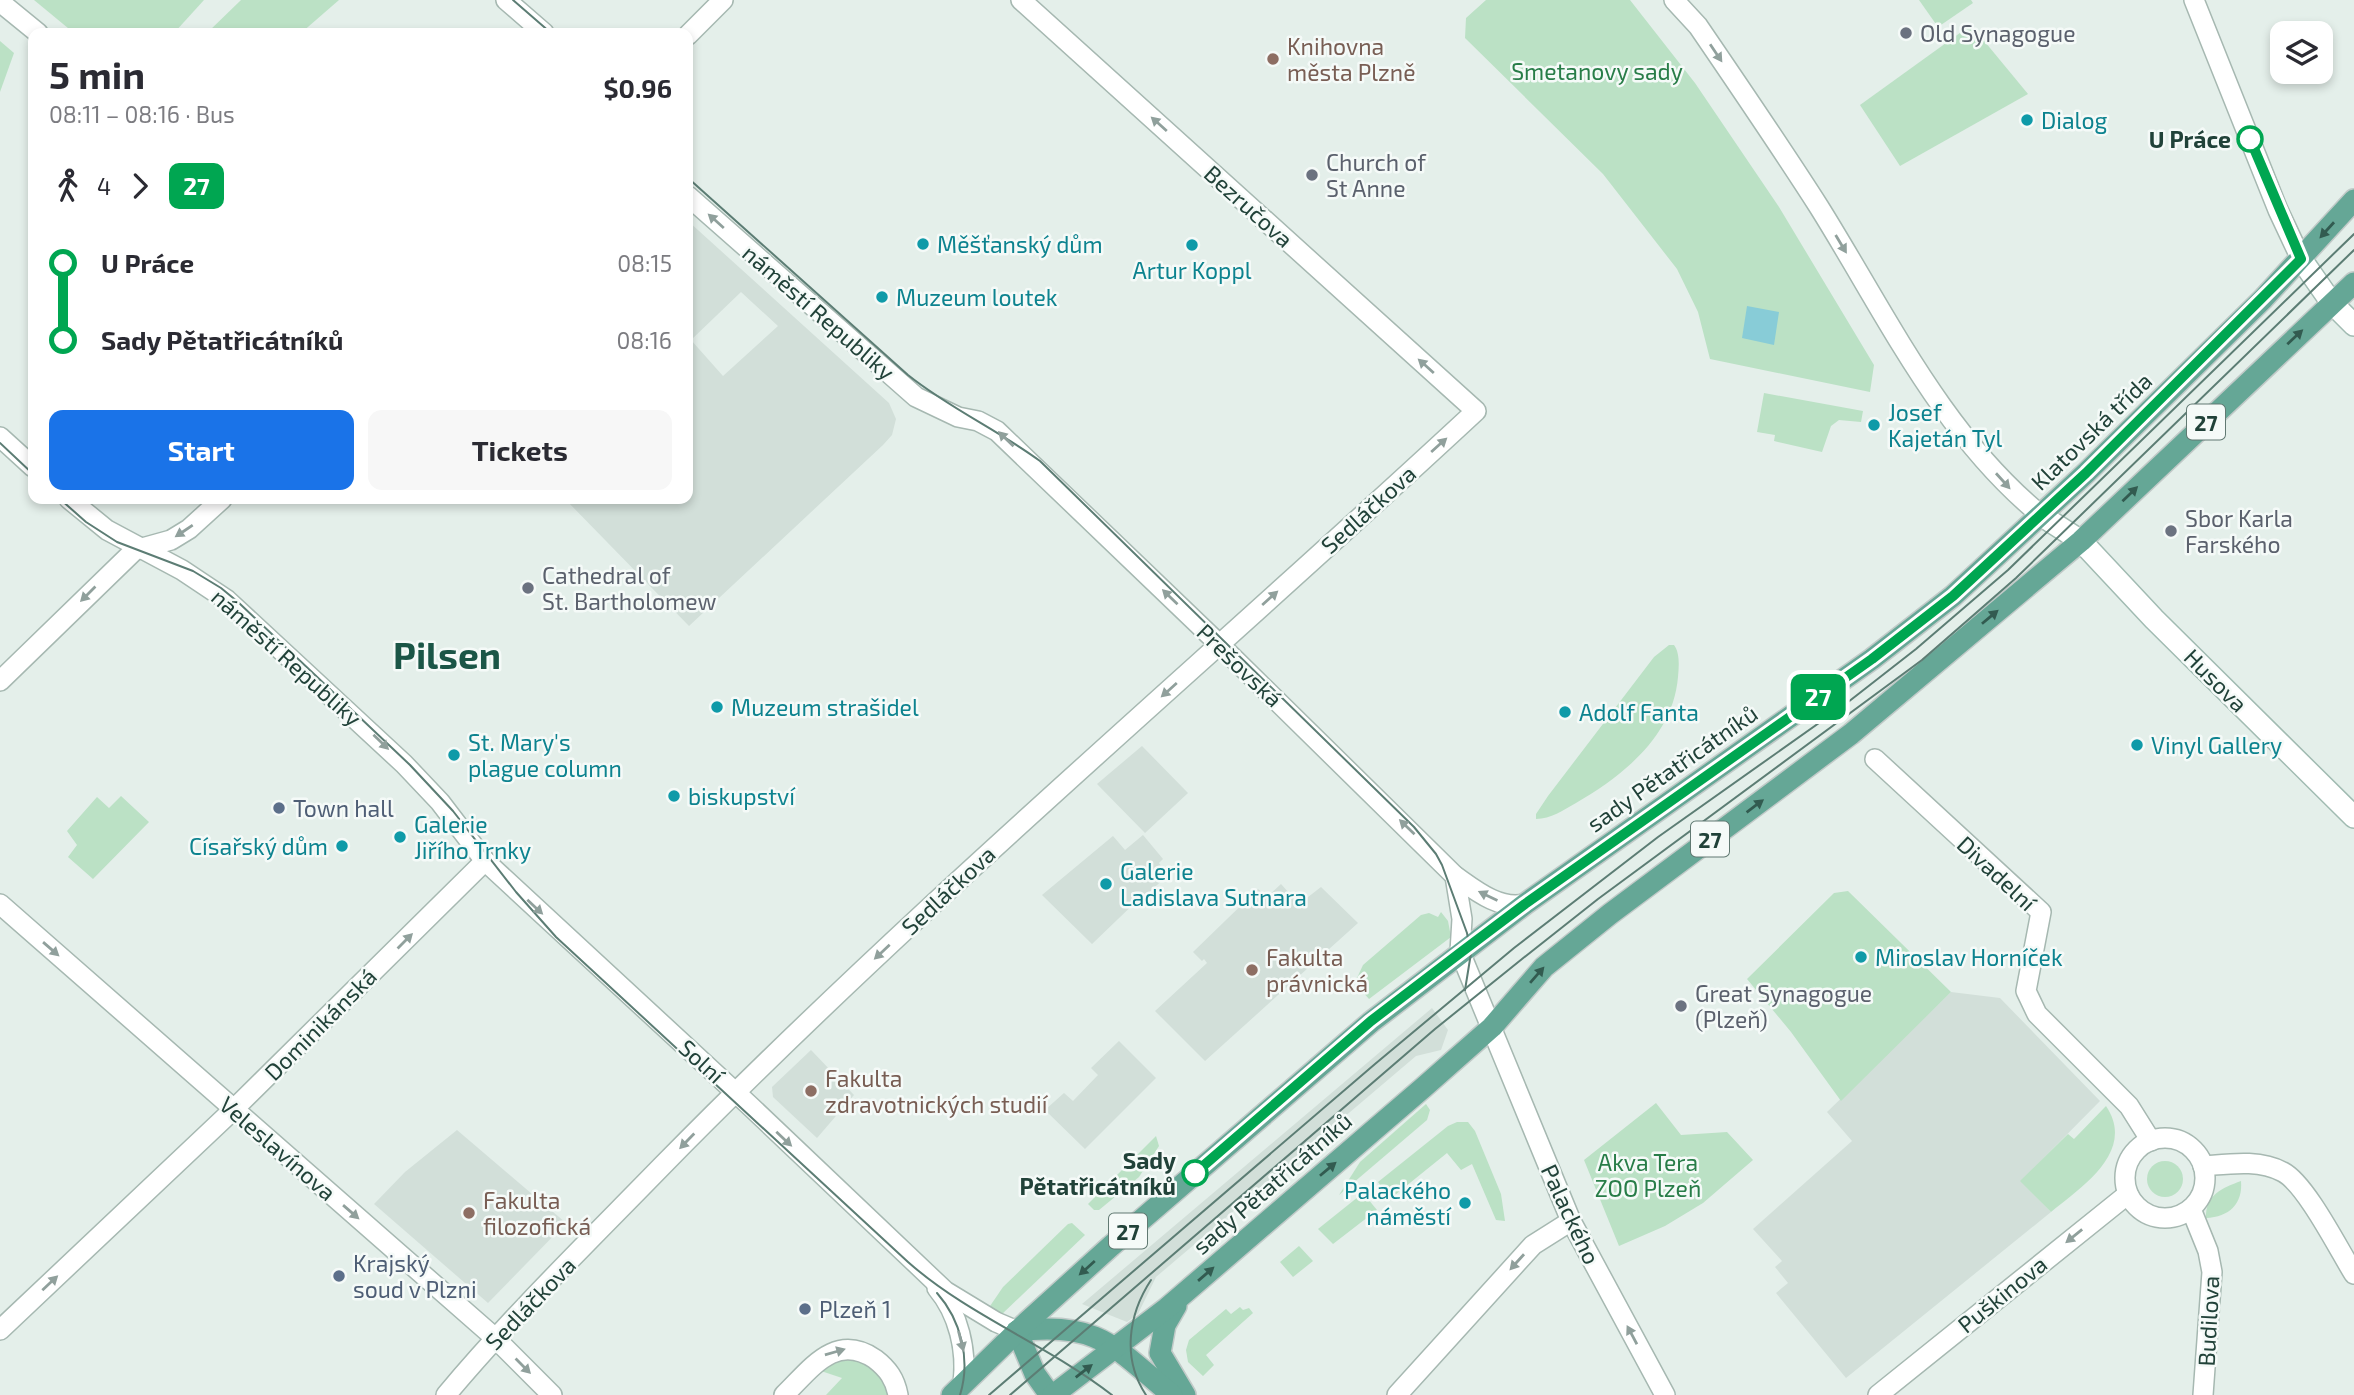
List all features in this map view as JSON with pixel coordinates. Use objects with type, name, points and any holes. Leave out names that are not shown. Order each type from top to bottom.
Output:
[{"type":"main road","name":"Klatovská třída","points":[[2042,516],[2301,259],[2354,200]]},
{"type":"main road","name":"27","points":[[2081,541],[2354,283]]},
{"type":"main road","name":"sady Pětatřicátníků","points":[[958,1389],[1017,1331],[1371,1021],[1525,904],[1872,659],[1953,596],[2042,516]]},
{"type":"main road","name":"sady Pětatřicátníků","points":[[1017,1331],[1032,1368],[1052,1395],[1181,1295],[1492,1027],[1544,967],[1610,914],[1851,734],[2081,541]]},
{"type":"main road","points":[[1181,1295],[1165,1325],[1160,1353],[1185,1395]]},
{"type":"main road","points":[[1017,1331],[1053,1328],[1088,1333],[1115,1347],[1172,1395]]},
{"type":"street","points":[[506,0],[538,28]]},
{"type":"street","points":[[693,30],[723,0]]},
{"type":"street","name":"Bezručova","points":[[1021,0],[1476,411]]},
{"type":"street","points":[[1674,0],[1698,26],[1818,207],[1943,410],[2015,494],[2042,516]]},
{"type":"street","points":[[2194,0],[2278,210],[2301,259],[2332,302],[2354,325]]},
{"type":"street","points":[[0,2],[32,28]]},
{"type":"street","name":"náměstí Republiky","points":[[693,200],[916,397],[958,417]]},
{"type":"street","name":"Sedláčkova","points":[[446,1395],[494,1338],[735,1092],[949,889],[1476,411]]},
{"type":"street","name":"Prešovská","points":[[958,417],[978,421],[997,431],[1455,876],[1505,904],[1525,904]]},
{"type":"street","points":[[0,437],[28,462]]},
{"type":"street","name":"náměstí Republiky","points":[[75,504],[107,530],[206,584],[276,643],[404,764],[440,802],[485,861]]},
{"type":"street","points":[[0,681],[138,548],[171,540],[189,529],[216,504]]},
{"type":"street","name":"Klatovská třída","points":[[2042,516],[2081,541]]},
{"type":"street","name":"Husova","points":[[2081,541],[2154,619],[2354,817]]},
{"type":"street","name":"Divadelní","points":[[1875,759],[2041,912],[2025,991],[2037,1013],[2129,1106],[2151,1141]]},
{"type":"street","name":"Solní","points":[[485,861],[945,1291],[996,1322],[1017,1331]]},
{"type":"street","name":"Dominikánská","points":[[0,1330],[234,1109],[485,861]]},
{"type":"street","points":[[1455,876],[1462,919],[1460,953],[1492,1027]]},
{"type":"street","name":"Veleslavínova","points":[[0,904],[494,1338],[552,1395]]},
{"type":"street","name":"Palackého","points":[[1492,1027],[1571,1221],[1665,1395]]},
{"type":"street","points":[[2172,1139],[2186,1144],[2197,1153],[2203,1166],[2203,1193],[2191,1209],[2173,1218],[2152,1217],[2140,1210],[2127,1194],[2124,1180],[2126,1166],[2138,1148],[2151,1141],[2172,1139]]},
{"type":"street","points":[[2203,1166],[2251,1164],[2284,1172],[2298,1184],[2354,1274]]},
{"type":"street","name":"Puškinova","points":[[1878,1395],[2127,1194]]},
{"type":"street","name":"Budilova","points":[[2191,1209],[2208,1251],[2212,1272],[2203,1395]]},
{"type":"street","points":[[1397,1395],[1532,1245],[1571,1221]]},
{"type":"street","name":"Solní","points":[[916,1263],[942,1293],[958,1327],[965,1363],[958,1389]]},
{"type":"street","points":[[784,1395],[825,1354],[845,1349],[862,1350],[882,1364],[891,1374],[898,1395]]},
{"type":"shaded area","points":[[693,226],[889,403],[896,419],[892,435],[883,445],[689,626],[570,504],[693,504],[693,342],[723,376],[778,326],[741,292],[693,338]]},
{"type":"shaded area","points":[[1142,746],[1188,793],[1145,833],[1097,784]]},
{"type":"shaded area","name":"Galerie Ladislava Sutnara","points":[[1143,835],[1163,859],[1159,863],[1168,875],[1092,944],[1042,895],[1113,836],[1125,850]]},
{"type":"shaded area","name":"Fakulta právnická","points":[[1281,884],[1299,904],[1321,887],[1358,923],[1205,1061],[1155,1011],[1207,963],[1193,952],[1258,889],[1267,897]]},
{"type":"shaded area","points":[[1951,992],[2000,998],[2100,1101],[2021,1181],[2051,1212],[1846,1378],[1776,1293],[1788,1283],[1775,1267],[1782,1261],[1753,1229],[1852,1141],[1827,1112]]},
{"type":"shaded area","points":[[1432,1008],[1448,1030],[1441,1050],[1416,1056],[1156,1277],[1138,1314],[1127,1322],[1082,1304]]},
{"type":"shaded area","points":[[1119,1041],[1156,1078],[1085,1149],[1045,1110],[1064,1093],[1073,1101],[1098,1075],[1091,1068]]},
{"type":"shaded area","name":"Fakulta zdravotnických studií","points":[[811,1050],[854,1095],[817,1138],[773,1097],[772,1087]]},
{"type":"shaded area","name":"Fakulta filozofická","points":[[457,1130],[566,1223],[488,1303],[374,1204],[405,1172]]},
{"type":"green space","points":[[34,0],[204,0],[179,28],[68,28]]},
{"type":"green space","points":[[241,0],[339,0],[307,28],[212,28]]},
{"type":"green space","name":"Smetanovy sady","points":[[1486,0],[1630,0],[1695,83],[1779,207],[1874,365],[1870,392],[1710,359],[1698,312],[1677,269],[1603,174],[1465,38],[1466,18]]},
{"type":"green space","points":[[1919,0],[1971,0],[1973,3],[1938,27]]},
{"type":"green space","points":[[1971,25],[2028,94],[1900,166],[1860,105]]},
{"type":"green space","points":[[0,41],[14,53],[0,92]]},
{"type":"green space","points":[[1764,393],[1863,411],[1861,422],[1839,420],[1831,426],[1822,452],[1774,441],[1775,435],[1757,432]]},
{"type":"green space","points":[[1669,645],[1674,645],[1677,652],[1678,677],[1667,718],[1656,735],[1628,766],[1594,792],[1562,811],[1536,819],[1536,814],[1548,796],[1654,657]]},
{"type":"green space","points":[[121,796],[149,822],[93,879],[68,857],[77,845],[67,831],[97,797],[109,808]]},
{"type":"green space","points":[[1848,891],[1951,992],[1841,1101],[1791,1032],[1747,979],[1834,893]]},
{"type":"green space","points":[[1441,912],[1448,921],[1451,937],[1369,999],[1361,990],[1357,978],[1363,965],[1421,915],[1429,913],[1438,917]]},
{"type":"green space","name":"Akva Tera ZOO Plzeň","points":[[1656,1103],[1681,1135],[1727,1132],[1753,1160],[1703,1203],[1665,1226],[1619,1246],[1584,1160]]},
{"type":"green space","points":[[1426,1104],[1430,1110],[1427,1120],[1339,1195],[1360,1162]]},
{"type":"green space","points":[[2106,1106],[2114,1123],[2115,1139],[2110,1153],[2089,1180],[2051,1212],[2020,1181],[2068,1134],[2074,1139]]},
{"type":"green space","points":[[1457,1122],[1468,1122],[1475,1131],[1501,1194],[1505,1221],[1496,1220],[1472,1164],[1461,1170],[1447,1153],[1390,1199],[1378,1182],[1448,1126]]},
{"type":"green space","points":[[1156,1136],[1159,1146],[1139,1177],[1099,1210],[1094,1210],[1088,1204]]},
{"type":"green space","points":[[2165,1161],[2177,1167],[2183,1179],[2177,1191],[2165,1197],[2153,1191],[2147,1179],[2153,1167]]},
{"type":"green space","points":[[2241,1181],[2240,1196],[2233,1208],[2221,1215],[2206,1218],[2206,1210],[2212,1198],[2221,1190]]},
{"type":"green space","points":[[1363,1193],[1377,1210],[1333,1244],[1318,1229]]},
{"type":"green space","points":[[1072,1223],[1085,1235],[1000,1316],[988,1309],[1003,1287]]},
{"type":"green space","points":[[1299,1246],[1313,1261],[1293,1277],[1280,1262]]},
{"type":"green space","points":[[1240,1307],[1243,1310],[1249,1308],[1253,1313],[1206,1355],[1214,1365],[1203,1376],[1188,1362],[1186,1350],[1189,1340],[1226,1309],[1231,1314]]},
{"type":"green space","points":[[856,1358],[879,1372],[890,1395],[826,1395],[842,1378],[821,1371],[842,1359]]},
{"type":"water","points":[[1747,306],[1779,312],[1774,345],[1742,338]]},
{"type":"tram line","points":[[513,0],[545,28]]},
{"type":"tram line","points":[[693,182],[908,375],[1040,461],[1414,827],[1442,865],[1467,933],[1471,953],[1465,990]]},
{"type":"tram line","points":[[989,1395],[1514,948],[1658,837],[1843,706],[1916,649],[2008,570],[2354,234]]},
{"type":"tram line","points":[[1010,1395],[1435,1029],[1598,899],[1922,660],[2016,578],[2354,250]]},
{"type":"tram line","points":[[0,443],[28,469]]},
{"type":"tram line","points":[[66,504],[86,522],[117,542],[193,571],[238,602],[410,765],[453,811],[516,892],[556,937],[908,1262],[957,1299],[1062,1361],[1112,1395]]},
{"type":"tram line","points":[[1146,1395],[1133,1367],[1131,1337],[1137,1308],[1151,1280]]},
{"type":"tram line","points":[[937,1293],[952,1315],[962,1341],[964,1368],[960,1395]]},
{"type":"bus line","name":"27","points":[[1195,1173],[1371,1021],[1460,953],[1525,904],[1872,659],[1953,596],[2086,473],[2301,259],[2250,139]]},
{"type":"place","name":"Old Synagogue","points":[[1906,33]]},
{"type":"place","name":"Knihovna města Plzně","points":[[1273,59]]},
{"type":"place","name":"Dialog","points":[[2027,120]]},
{"type":"place","name":"U Práce","points":[[2250,139]]},
{"type":"place","name":"Church of St Anne","points":[[1312,175]]},
{"type":"place","name":"Měšťanský dům","points":[[923,244]]},
{"type":"place","name":"Artur Koppl","points":[[1192,245]]},
{"type":"place","name":"Muzeum loutek","points":[[882,297]]},
{"type":"place","name":"Josef Kajetán Tyl","points":[[1874,425]]},
{"type":"place","name":"Sbor Karla Farského","points":[[2171,531]]},
{"type":"place","name":"Cathedral of St. Bartholomew","points":[[528,588]]},
{"type":"place","name":"Muzeum strašidel","points":[[717,707]]},
{"type":"place","name":"Adolf Fanta","points":[[1565,712]]},
{"type":"place","name":"Vinyl Gallery","points":[[2137,745]]},
{"type":"place","name":"St. Mary's plague column","points":[[454,755]]},
{"type":"place","name":"biskupství","points":[[674,796]]},
{"type":"place","name":"Town hall","points":[[279,808]]},
{"type":"place","name":"Galerie Jiřího Trnky","points":[[400,837]]},
{"type":"place","name":"Císařský dům","points":[[342,846]]},
{"type":"place","name":"Galerie Ladislava Sutnara","points":[[1106,884]]},
{"type":"place","name":"Miroslav Horníček","points":[[1861,957]]},
{"type":"place","name":"Fakulta právnická","points":[[1252,970]]},
{"type":"place","name":"Great Synagogue (Plzeň)","points":[[1681,1006]]},
{"type":"place","name":"Fakulta zdravotnických studií","points":[[811,1091]]},
{"type":"place","name":"Sady Pětatřicátníků","points":[[1195,1173]]},
{"type":"place","name":"Palackého náměstí","points":[[1465,1203]]},
{"type":"place","name":"Fakulta filozofická","points":[[469,1213]]},
{"type":"place","name":"Krajský soud v Plzni","points":[[339,1276]]},
{"type":"place","name":"Plzeň 1","points":[[805,1309]]},
{"type":"district","name":"Pilsen","points":[[447,654]]}]
